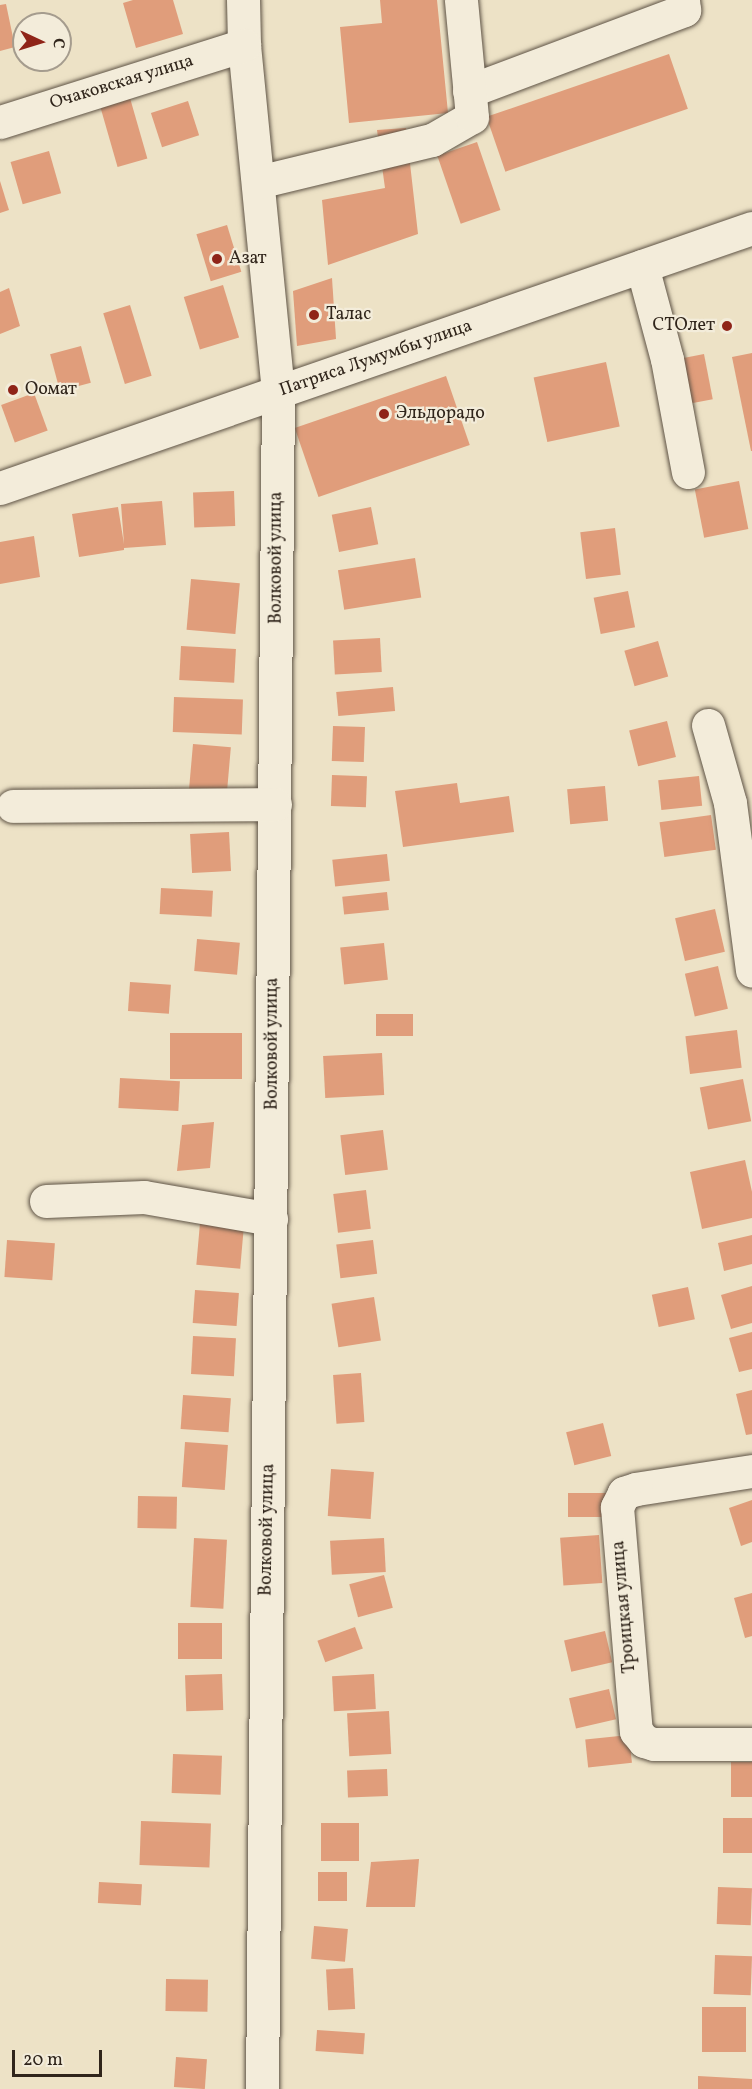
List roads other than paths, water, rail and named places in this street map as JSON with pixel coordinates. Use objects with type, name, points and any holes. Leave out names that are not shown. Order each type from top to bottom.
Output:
[{"type":"street","name":"Волковой улица","points":[[243,0],[244,45],[278,394],[262,2089]]},
{"type":"street","points":[[258,182],[432,140],[472,117],[461,0]]},
{"type":"street","points":[[469,90],[684,10],[683,0]]},
{"type":"street","name":"Очаковская улица","points":[[5,115],[244,45]]},
{"type":"street","name":"Патриса Лумумбы улица","points":[[0,488],[278,394],[752,228]]},
{"type":"street","points":[[642,266],[667,359],[688,472]]},
{"type":"street","points":[[708,725],[730,803],[752,971]]},
{"type":"street","points":[[13,806],[275,804]]},
{"type":"street","points":[[46,1201],[144,1197],[271,1219]]},
{"type":"street","name":"Троицкая улица","points":[[752,1471],[636,1489],[624,1493],[617,1507],[636,1731],[644,1741],[654,1744],[752,1744]]},
{"type":"place","name":"Азат","points":[[217,259]]},
{"type":"place","name":"Талас","points":[[314,315]]},
{"type":"place","name":"СТОлет","points":[[727,326]]},
{"type":"place","name":"Оомат","points":[[13,390]]},
{"type":"place","name":"Эльдорадо","points":[[384,414]]}]
